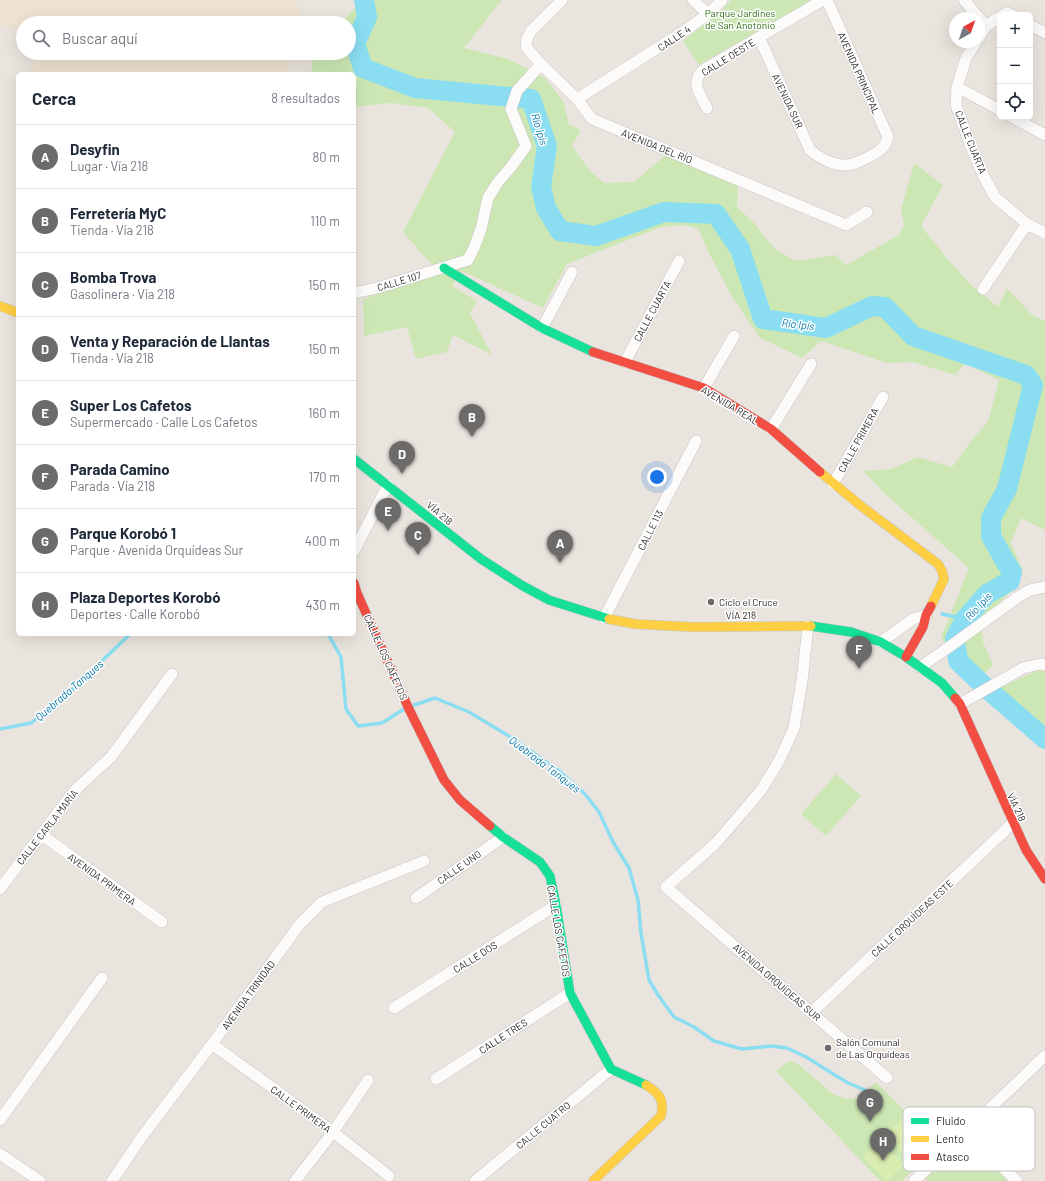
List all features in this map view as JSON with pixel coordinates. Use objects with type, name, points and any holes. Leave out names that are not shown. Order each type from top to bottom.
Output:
[{"type":"street","name":"AVENIDA DEL RÍO","points":[[562,0],[531,31],[527,39],[526,47],[577,99],[592,119],[846,224],[867,212]]},
{"type":"street","points":[[693,0],[708,14]]},
{"type":"street","name":"CALLE 4","points":[[577,99],[686,30],[708,14],[722,0]]},
{"type":"street","name":"CALLE OESTE","points":[[707,108],[697,85],[696,79],[698,74],[823,0]]},
{"type":"street","name":"AVENIDA PRINCIPAL","points":[[827,0],[888,137],[885,146]]},
{"type":"street","points":[[964,0],[986,26],[997,19]]},
{"type":"street","points":[[1033,26],[1045,33]]},
{"type":"street","name":"AVENIDA SUR","points":[[759,37],[810,150],[824,159],[846,166],[881,150],[885,146]]},
{"type":"street","name":"CALLE CUARTA","points":[[972,48],[966,58],[957,87],[956,105],[975,156],[995,197],[1027,224]]},
{"type":"street","name":"CALLE 107","points":[[356,292],[377,288],[468,260],[481,229],[488,198],[498,182],[526,146],[511,109],[517,91],[541,64]]},
{"type":"street","points":[[957,87],[997,108]]},
{"type":"street","points":[[1018,120],[1045,135]]},
{"type":"street","points":[[983,290],[1027,224],[1045,233]]},
{"type":"street","name":"CALLE CUARTA","points":[[625,362],[679,261]]},
{"type":"street","name":"AVENIDA REAL","points":[[444,268],[542,328],[589,351],[704,388],[771,429],[861,506],[938,564],[944,579],[926,615],[923,627],[906,657]]},
{"type":"street","points":[[542,328],[572,272]]},
{"type":"street","points":[[0,306],[16,312]]},
{"type":"street","points":[[704,388],[734,336]]},
{"type":"street","points":[[771,429],[811,364]]},
{"type":"street","name":"CALLE PRIMERA","points":[[834,484],[882,397]]},
{"type":"street","name":"CALLE 113","points":[[604,618],[696,441]]},
{"type":"street","name":"VÍA 218","points":[[356,461],[447,534],[481,559],[523,586],[549,600],[604,618],[635,624],[693,627],[808,626],[850,632],[881,642],[906,657],[942,683],[960,704],[1012,823],[1026,850],[1045,879]]},
{"type":"street","points":[[356,547],[388,485]]},
{"type":"street","points":[[920,667],[1018,596],[1030,590],[1045,587]]},
{"type":"street","name":"CALLE LOS CAFETOS","points":[[356,590],[408,707],[444,780],[460,800],[503,837],[540,862],[550,876],[570,993],[611,1069]]},
{"type":"street","points":[[881,642],[913,619],[926,615]]},
{"type":"street","name":"AVENIDA ORQUÍDEAS SUR","points":[[808,626],[802,681],[794,728],[779,761],[762,789],[752,802],[715,844],[666,887],[887,1078]]},
{"type":"street","points":[[960,704],[1024,668],[1040,664],[1045,665]]},
{"type":"street","name":"CALLE CARLA MARÍA","points":[[0,889],[74,791],[111,757],[172,674]]},
{"type":"street","name":"CALLE ORQUÍDEAS ESTE","points":[[812,1012],[1012,823]]},
{"type":"street","name":"AVENIDA PRIMERA","points":[[42,835],[162,922]]},
{"type":"street","name":"CALLE UNO","points":[[416,898],[503,837]]},
{"type":"street","name":"AVENIDA TRINIDAD","points":[[112,1181],[141,1138],[300,924],[322,902],[424,861]]},
{"type":"street","name":"CALLE DOS","points":[[394,1008],[556,905]]},
{"type":"street","points":[[0,1120],[102,978]]},
{"type":"street","name":"CALLE TRES","points":[[436,1079],[570,993]]},
{"type":"street","name":"CALLE PRIMERA","points":[[212,1044],[333,1132],[389,1176]]},
{"type":"street","points":[[991,1107],[1045,1056]]},
{"type":"street","points":[[593,1181],[660,1116],[663,1108],[662,1100],[656,1092],[647,1086],[611,1069]]},
{"type":"street","name":"CALLE CUATRO","points":[[475,1181],[611,1069]]},
{"type":"street","points":[[295,1181],[333,1132],[368,1080]]},
{"type":"street","points":[[0,1154],[40,1181]]},
{"type":"street","points":[[914,1181],[924,1171]]},
{"type":"street","points":[[1006,1171],[1017,1181]]},
{"type":"shaded area","points":[[0,0],[294,0],[301,16],[16,16],[16,33],[0,23]]},
{"type":"shaded area","points":[[35,60],[291,60],[287,72],[32,72]]},
{"type":"green space","points":[[357,0],[502,0],[464,48],[508,59],[545,78],[563,101],[569,124],[581,130],[572,146],[590,171],[604,183],[634,182],[669,152],[738,183],[737,207],[753,222],[775,249],[795,261],[836,255],[846,265],[899,235],[904,225],[901,210],[914,163],[943,185],[921,226],[970,284],[998,307],[1007,288],[1032,315],[1045,321],[1045,530],[1021,518],[1011,543],[1023,571],[1018,583],[982,622],[983,642],[993,665],[974,684],[941,638],[969,568],[885,494],[863,471],[892,469],[917,457],[952,467],[975,436],[988,422],[999,380],[965,364],[955,375],[913,362],[887,363],[821,341],[802,358],[759,337],[731,295],[698,229],[685,225],[661,227],[567,264],[543,308],[462,271],[452,286],[477,301],[470,313],[492,355],[453,335],[447,352],[416,359],[407,327],[364,336],[363,299],[437,274],[432,265],[403,232],[455,132],[428,108],[392,103],[356,107],[356,72],[311,72],[313,60],[356,60],[356,16],[348,16],[357,6]]},
{"type":"green space","name":"Parque Jardines de San Anotonio","points":[[731,0],[811,0],[699,65],[683,41],[723,9]]},
{"type":"green space","points":[[1038,670],[1045,671],[1045,743],[1015,715],[988,697],[999,691],[997,689]]},
{"type":"green space","points":[[836,774],[861,796],[826,836],[801,814]]},
{"type":"green space","points":[[789,1061],[798,1064],[833,1094],[846,1099],[857,1098],[876,1082],[903,1109],[903,1171],[912,1171],[902,1181],[880,1181],[776,1071]]},
{"type":"green space","points":[[902,1118],[903,1154],[884,1136]]},
{"type":"green space","points":[[880,1140],[903,1163],[903,1165],[887,1181],[863,1158]]},
{"type":"green space","points":[[933,1171],[998,1171],[1008,1181],[928,1181],[925,1179]]},
{"type":"waterway","name":"Río Ipís","points":[[356,42],[367,17],[364,0]]},
{"type":"waterway","name":"Río Ipís","points":[[356,47],[363,68],[415,88],[531,99],[547,146],[541,187],[546,208],[560,231],[596,236],[664,212],[716,214],[740,249],[763,319],[826,328],[872,306],[885,307],[913,336],[1026,375],[1033,385],[1007,489],[991,518],[991,536],[1012,572],[1010,581],[987,594],[965,619],[955,639],[958,661],[985,687],[1045,739]]},
{"type":"waterway","points":[[942,614],[965,619]]},
{"type":"waterway","name":"Quebrada Tanques","points":[[0,729],[31,723],[74,688],[128,636]]},
{"type":"waterway","name":"Quebrada Tanques","points":[[329,636],[341,657],[346,709],[358,726],[382,723],[404,709]]},
{"type":"waterway","name":"Quebrada Tanques","points":[[411,706],[435,698],[469,712],[512,738],[559,771],[585,794],[599,812],[613,842],[629,868],[638,900],[641,933],[649,980],[674,1017],[694,1027],[714,1041],[742,1049],[771,1046],[787,1048],[806,1057],[848,1083],[865,1090]]},
{"type":"traffic: fast","points":[[444,268],[542,328],[593,352]]},
{"type":"traffic: fast","points":[[356,461],[481,559],[523,586],[549,600],[609,619]]},
{"type":"traffic: fast","points":[[811,626],[851,632],[881,642],[906,657],[942,683],[955,698]]},
{"type":"traffic: fast","points":[[490,826],[503,837],[540,862],[550,876],[570,993],[611,1069],[646,1085]]},
{"type":"traffic: slow","points":[[0,306],[16,312]]},
{"type":"traffic: slow","points":[[820,472],[861,506],[938,564],[944,579],[931,606]]},
{"type":"traffic: slow","points":[[609,619],[635,624],[693,627],[811,626]]},
{"type":"traffic: slow","points":[[593,1181],[661,1116],[662,1106],[660,1098],[658,1094],[646,1085]]},
{"type":"traffic: jam","points":[[593,352],[704,388],[771,429],[820,472]]},
{"type":"traffic: jam","points":[[356,590],[408,707],[444,780],[460,800],[490,826]]},
{"type":"traffic: jam","points":[[906,657],[923,627],[926,615],[931,606]]},
{"type":"traffic: jam","points":[[955,698],[960,704],[1026,850],[1045,879]]},
{"type":"place","name":"Ferretería MyC","points":[[472,437]]},
{"type":"place","name":"Venta y Reparación de Llantas","points":[[402,474]]},
{"type":"place","name":"Super Los Cafetos","points":[[388,531]]},
{"type":"place","name":"Bomba Trova","points":[[418,555]]},
{"type":"place","name":"Desyfin","points":[[560,563]]},
{"type":"place","name":"Ciclo el Cruce","points":[[711,602]]},
{"type":"place","name":"Parada Camino","points":[[859,669]]},
{"type":"place","name":"Salón Comunal de Las Orquídeas","points":[[828,1048]]},
{"type":"place","name":"Parque Korobó 1","points":[[870,1122]]},
{"type":"place","name":"Plaza Deportes Korobó","points":[[883,1161]]}]
